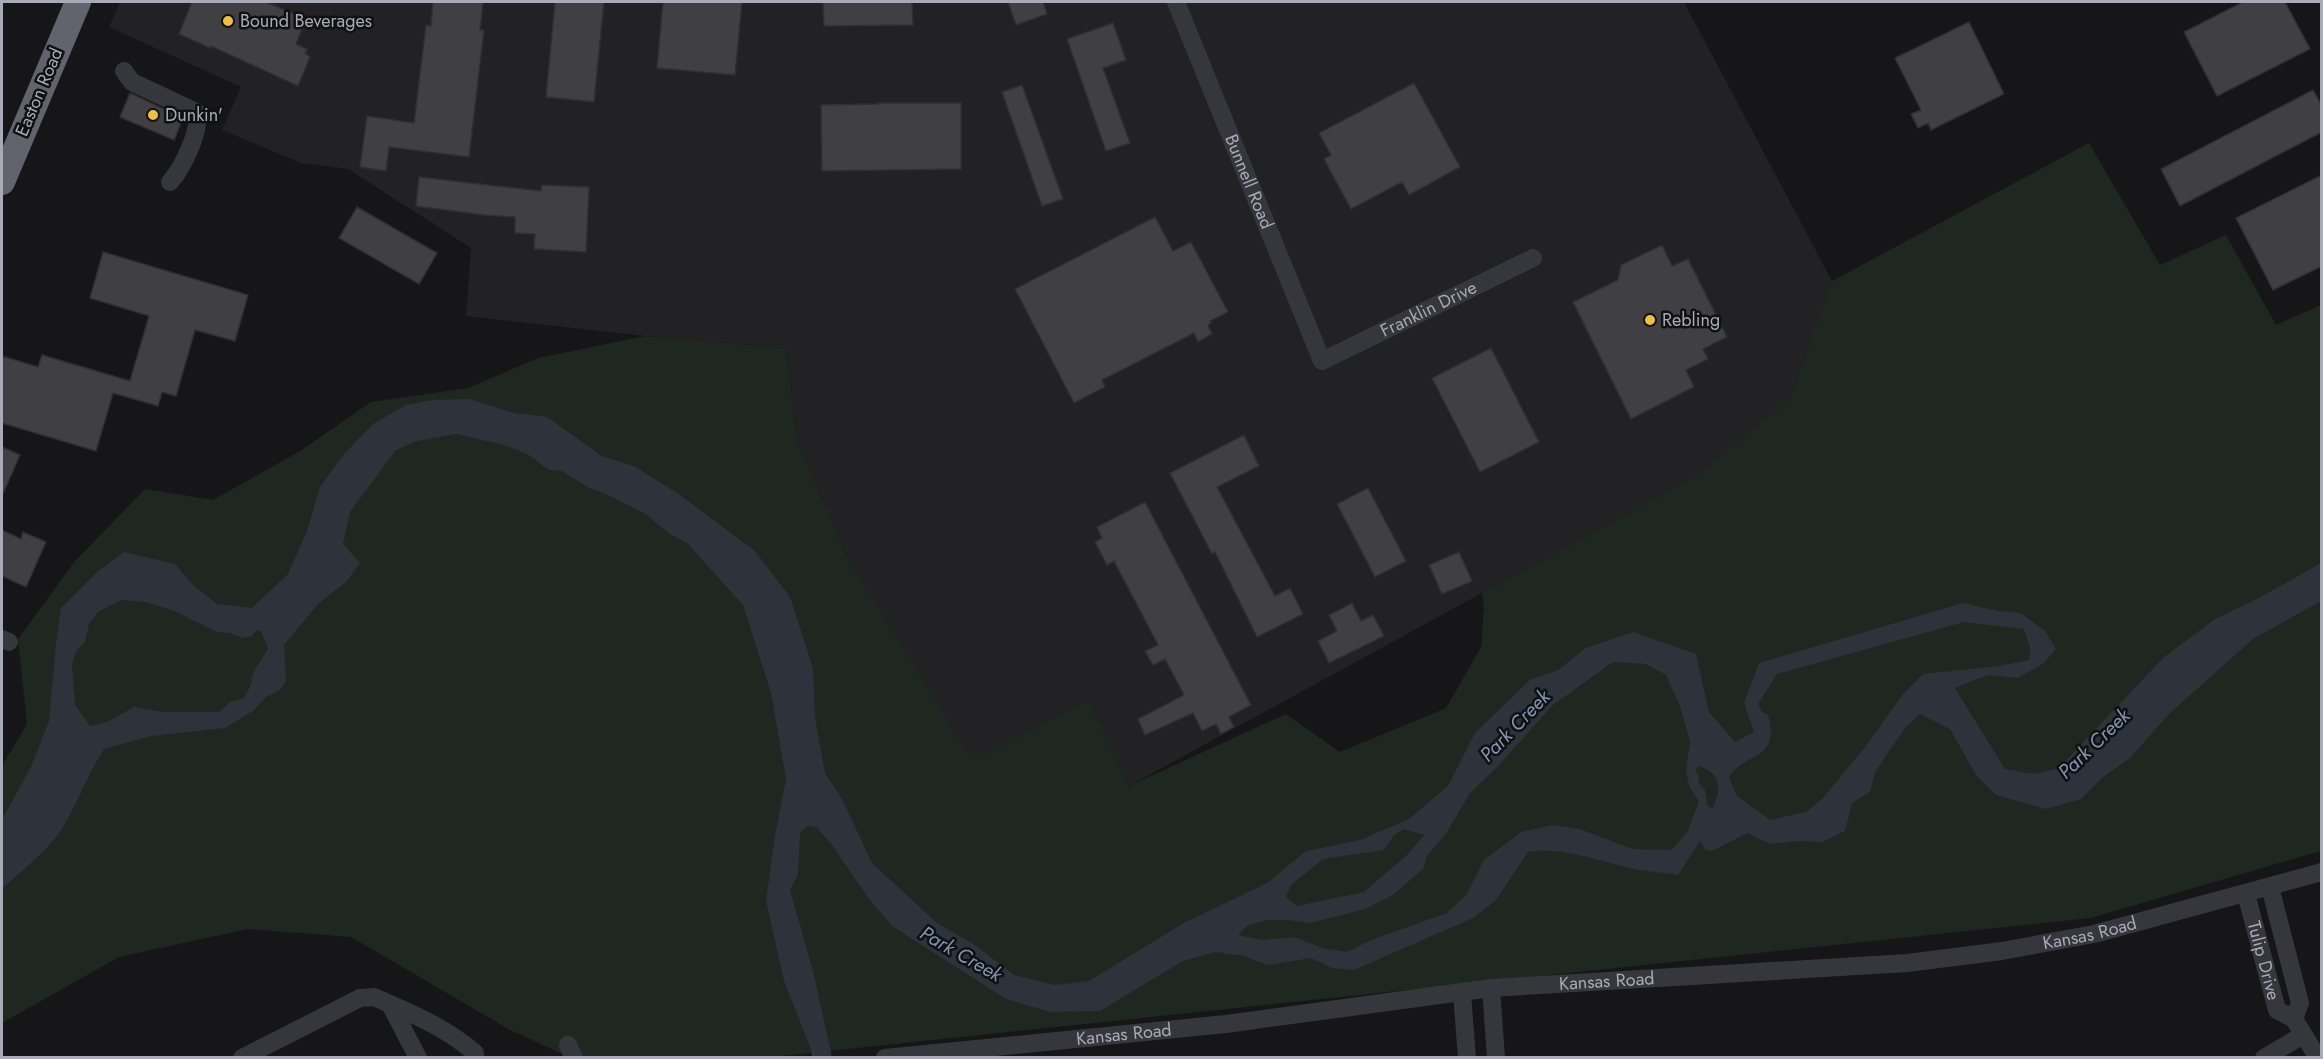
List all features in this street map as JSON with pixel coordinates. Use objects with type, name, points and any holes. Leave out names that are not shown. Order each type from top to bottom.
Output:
[{"type":"highway","name":"Easton Road","points":[[2,182],[78,2]]},
{"type":"street","name":"Bunnell Road","points":[[1176,2],[1322,362]]},
{"type":"street","points":[[124,71],[132,82],[196,111],[198,126],[178,174],[170,182]]},
{"type":"street","name":"Franklin Drive","points":[[1322,362],[1533,258]]},
{"type":"street","name":"Kansas Road","points":[[885,1058],[1226,1024],[1491,988],[1907,963],[1967,956],[2094,934],[2322,872]]},
{"type":"street","name":"Tulip Drive","points":[[2270,887],[2300,1003],[2299,1027]]},
{"type":"street","name":"Tulip Drive","points":[[2246,894],[2277,1010],[2299,1027],[2318,1058]]},
{"type":"street","points":[[1491,988],[1496,1058]]},
{"type":"street","points":[[1462,993],[1467,1058]]},
{"type":"street","points":[[243,1058],[360,998],[374,997],[419,1017],[463,1043],[475,1053],[475,1058]]},
{"type":"street","points":[[390,1004],[418,1058]]},
{"type":"street","points":[[2264,1058],[2299,1027]]},
{"type":"shaded area","points":[[120,2],[1684,2],[1832,281],[1790,398],[1694,477],[1129,786],[1089,702],[973,760],[846,555],[797,439],[786,348],[645,336],[466,316],[471,248],[348,169],[301,163],[222,130],[241,87],[109,27]]},
{"type":"shaded area","points":[[2089,143],[2160,265],[2226,235],[2276,325],[2321,305],[2321,851],[2091,918],[763,1058],[569,1057],[510,1030],[351,937],[248,929],[119,957],[2,1023],[2,766],[27,724],[18,639],[75,561],[145,489],[213,500],[300,451],[371,402],[468,388],[538,358],[645,336],[786,348],[797,439],[846,555],[973,760],[1089,701],[1129,786],[1286,714],[1340,752],[1446,708],[1481,647],[1484,607],[1482,593],[1694,477],[1790,398],[1832,281]]},
{"type":"water","name":"Park Creek","points":[[469,399],[514,413],[547,417],[602,456],[634,466],[680,495],[755,551],[790,597],[813,668],[815,717],[825,773],[842,799],[872,863],[937,923],[975,945],[1014,975],[1054,985],[1089,981],[1184,923],[1267,883],[1306,851],[1360,840],[1409,819],[1448,786],[1475,733],[1530,680],[1558,670],[1586,648],[1633,632],[1696,654],[1709,712],[1735,742],[1754,732],[1744,703],[1759,663],[1963,603],[1998,611],[2021,613],[2045,631],[2056,649],[2044,663],[2018,678],[1988,675],[1955,688],[2005,769],[2034,774],[2059,768],[2164,657],[2215,619],[2259,598],[2321,563],[2321,601],[2253,639],[2170,713],[2130,758],[2102,778],[2081,799],[2046,809],[1996,795],[1976,775],[1950,729],[1920,714],[1905,728],[1875,772],[1870,792],[1852,803],[1845,831],[1822,842],[1799,841],[1770,844],[1747,833],[1712,851],[1705,850],[1700,841],[1678,875],[1640,870],[1568,853],[1528,852],[1496,900],[1473,918],[1354,970],[1332,968],[1311,958],[1268,965],[1244,956],[1215,952],[1183,961],[1100,1011],[1050,1012],[1006,999],[892,926],[869,899],[832,845],[816,827],[807,826],[800,833],[798,874],[790,890],[813,971],[832,1057],[812,1057],[811,1049],[784,981],[766,901],[786,779],[771,693],[743,605],[687,543],[668,533],[646,514],[589,488],[562,471],[549,470],[529,455],[504,445],[456,434],[417,441],[396,450],[350,512],[343,544],[360,563],[346,582],[319,603],[284,645],[286,681],[280,690],[266,697],[253,711],[225,728],[151,736],[104,749],[58,835],[2,889],[2,819],[31,767],[49,721],[61,608],[97,572],[124,552],[175,564],[193,585],[217,604],[252,608],[288,574],[307,531],[320,487],[343,455],[373,424],[406,405],[433,400]],"holes":[[[121,600],[145,602],[172,610],[217,632],[230,633],[242,638],[252,636],[256,630],[261,631],[268,649],[254,671],[250,687],[244,698],[230,702],[219,712],[163,712],[134,707],[107,722],[90,726],[75,705],[72,664],[77,650],[85,642],[89,624],[98,612]],[[1964,622],[2024,629],[2030,648],[2029,660],[1999,666],[1923,674],[1903,694],[1865,747],[1822,799],[1806,812],[1770,820],[1736,795],[1729,777],[1744,763],[1760,754],[1770,740],[1768,715],[1762,712],[1758,704],[1777,674]],[[1613,662],[1646,664],[1666,675],[1681,709],[1690,742],[1686,771],[1689,786],[1699,801],[1687,832],[1672,850],[1632,849],[1580,829],[1553,825],[1521,832],[1484,860],[1466,895],[1447,913],[1371,940],[1347,952],[1322,948],[1295,937],[1262,940],[1238,935],[1247,926],[1266,920],[1310,923],[1365,909],[1393,895],[1423,869],[1427,856],[1447,832],[1470,793],[1497,767],[1553,705]],[[1698,766],[1716,777],[1718,788],[1712,809],[1707,804],[1705,790],[1699,783],[1698,774],[1695,771]],[[1404,829],[1424,835],[1407,855],[1364,892],[1297,906],[1286,897],[1291,885],[1323,859],[1384,850],[1394,835]]]},
{"type":"building","points":[[192,2],[266,2],[306,19],[296,44],[307,49],[305,53],[310,57],[298,86],[211,46],[210,48],[179,34]]},
{"type":"building","points":[[433,2],[483,2],[480,30],[484,30],[469,157],[389,147],[386,171],[360,167],[367,116],[414,123],[426,25],[431,26]]},
{"type":"building","points":[[555,2],[604,2],[594,102],[546,97]]},
{"type":"building","points":[[663,2],[742,2],[735,75],[657,68]]},
{"type":"building","points":[[823,2],[912,2],[913,25],[824,26]]},
{"type":"building","points":[[1008,2],[1043,2],[1047,14],[1016,25]]},
{"type":"building","points":[[2243,2],[2285,2],[2310,49],[2217,96],[2184,32]]},
{"type":"building","points":[[1969,22],[2004,94],[1931,130],[1928,123],[1918,128],[1911,114],[1921,110],[1895,58]]},
{"type":"building","points":[[1113,23],[1126,60],[1103,68],[1130,143],[1106,151],[1067,39]]},
{"type":"building","points":[[1414,83],[1460,167],[1409,195],[1402,182],[1351,209],[1324,159],[1331,155],[1319,133]]},
{"type":"building","points":[[1022,85],[1063,199],[1042,206],[1002,92]]},
{"type":"building","points":[[2313,90],[2322,106],[2322,132],[2180,206],[2161,169]]},
{"type":"building","name":"Dunkin'","points":[[130,93],[183,118],[174,140],[120,117]]},
{"type":"building","points":[[961,103],[961,169],[822,171],[821,105]]},
{"type":"building","points":[[2322,175],[2322,266],[2273,290],[2236,218]]},
{"type":"building","points":[[419,177],[541,191],[542,185],[589,187],[586,252],[534,249],[535,234],[515,233],[515,217],[416,206]]},
{"type":"building","points":[[357,207],[437,253],[419,284],[339,238]]},
{"type":"building","points":[[1155,217],[1173,251],[1191,242],[1228,312],[1210,321],[1208,325],[1212,334],[1198,342],[1194,333],[1102,380],[1105,387],[1074,403],[1015,289]]},
{"type":"building","name":"Rebling","points":[[1662,245],[1672,266],[1688,259],[1727,337],[1703,349],[1708,359],[1686,370],[1694,387],[1631,419],[1573,302],[1618,280],[1621,265]]},
{"type":"building","points":[[103,252],[248,295],[235,341],[195,330],[176,396],[162,392],[158,406],[113,393],[96,451],[2,423],[2,356],[38,367],[42,355],[130,381],[149,316],[90,298]]},
{"type":"building","points":[[1491,348],[1539,442],[1480,472],[1432,378]]},
{"type":"building","points":[[1244,435],[1259,466],[1217,487],[1275,596],[1290,588],[1303,614],[1257,637],[1215,552],[1212,554],[1170,473]]},
{"type":"building","points":[[2,447],[20,455],[2,496]]},
{"type":"building","points":[[1368,488],[1406,561],[1375,577],[1337,504]]},
{"type":"building","points":[[1145,502],[1251,705],[1229,717],[1234,727],[1221,734],[1216,724],[1202,731],[1193,713],[1145,735],[1138,719],[1184,695],[1165,659],[1153,665],[1145,651],[1158,645],[1114,561],[1107,565],[1095,542],[1102,538],[1097,527]]},
{"type":"building","points":[[2,530],[21,539],[23,532],[46,542],[26,587],[2,576]]},
{"type":"building","points":[[1459,552],[1472,581],[1442,594],[1429,565]]},
{"type":"building","points":[[1352,603],[1361,621],[1373,615],[1384,636],[1329,663],[1318,641],[1337,631],[1329,615]]},
{"type":"place","name":"Bound Beverages","points":[[228,21]]},
{"type":"place","name":"Dunkin'","points":[[153,115]]},
{"type":"place","name":"Rebling","points":[[1650,320]]}]
